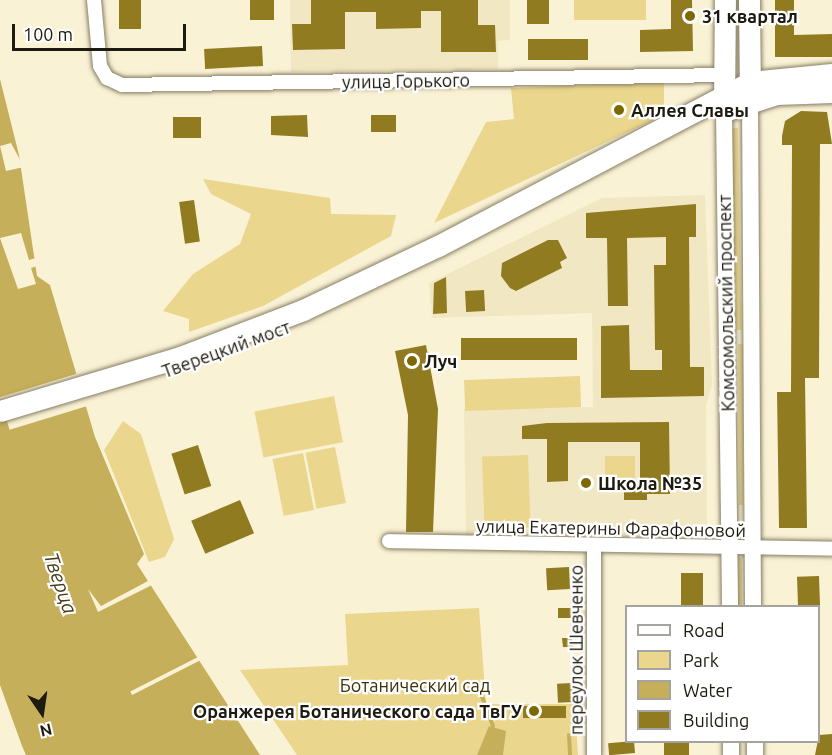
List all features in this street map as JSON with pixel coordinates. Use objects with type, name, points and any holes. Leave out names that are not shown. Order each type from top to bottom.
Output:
[{"type":"main road","name":"Комсомольский проспект","points":[[724,104],[725,0]]},
{"type":"main road","name":"Комсомольский проспект","points":[[750,0],[750,91]]},
{"type":"main road","points":[[441,250],[750,91],[832,74]]},
{"type":"main road","points":[[750,91],[832,92]]},
{"type":"main road","name":"Тверецкий мост","points":[[0,411],[230,339],[441,250]]},
{"type":"main road","name":"Тверецкий мост","points":[[0,421],[246,344],[441,250]]},
{"type":"street","name":"улица Горького","points":[[94,0],[100,63],[110,80],[125,85],[724,75]]},
{"type":"street","name":"Комсомольский проспект","points":[[750,91],[753,605]]},
{"type":"street","name":"Комсомольский проспект","points":[[724,104],[730,605]]},
{"type":"street","points":[[727,337],[751,336]]},
{"type":"street","name":"улица Екатерины Фарафоновой","points":[[388,541],[594,544],[730,549],[832,549]]},
{"type":"street","name":"переулок Шевченко","points":[[594,544],[594,755]]},
{"type":"shaded area","points":[[290,0],[510,0],[510,40],[498,41],[498,69],[291,72]]},
{"type":"shaded area","points":[[705,195],[712,385],[706,405],[707,534],[466,537],[464,409],[593,407],[592,313],[432,318],[429,283],[602,198]]},
{"type":"green space","points":[[574,0],[646,0],[646,20],[574,20]]},
{"type":"green space","points":[[664,82],[664,115],[434,223],[486,122],[514,119],[511,88]]},
{"type":"green space","points":[[732,128],[738,128],[742,330],[736,330]]},
{"type":"green space","points":[[203,179],[330,198],[331,214],[396,215],[391,236],[263,306],[189,332],[189,319],[163,311],[193,274],[240,244],[251,214],[211,194]]},
{"type":"green space","points":[[738,344],[743,344],[743,505],[739,505]]},
{"type":"green space","points":[[580,376],[581,407],[465,411],[464,380]]},
{"type":"green space","points":[[334,396],[343,442],[263,458],[254,411]]},
{"type":"green space","points":[[123,421],[141,434],[174,539],[165,557],[149,562],[104,450]]},
{"type":"green space","points":[[335,447],[346,503],[316,509],[306,453]]},
{"type":"green space","points":[[303,453],[314,510],[284,516],[273,459]]},
{"type":"green space","points":[[528,455],[531,528],[485,530],[482,457]]},
{"type":"green space","points":[[605,456],[635,456],[635,492],[605,492]]},
{"type":"green space","points":[[737,558],[742,558],[742,605],[737,605]]},
{"type":"green space","name":"Ботанический сад","points":[[479,608],[486,704],[575,704],[578,755],[297,755],[240,670],[348,665],[345,614]]},
{"type":"water","name":"Тверца","points":[[0,79],[19,155],[37,276],[50,285],[95,437],[144,554],[137,564],[260,755],[26,755],[22,746],[0,685]]},
{"type":"water","points":[[489,726],[506,731],[503,755],[477,755]]},
{"type":"pier","points":[[11,143],[24,167],[6,171],[0,146]]},
{"type":"pier","points":[[21,233],[29,260],[36,258],[38,266],[31,268],[36,284],[18,289],[0,238]]},
{"type":"pier","points":[[79,373],[89,406],[10,430],[0,397]]},
{"type":"pier","points":[[145,574],[152,585],[98,612],[88,589],[101,606],[148,581]]},
{"type":"pier","points":[[198,657],[200,661],[132,695],[130,692]]},
{"type":"building","points":[[119,0],[141,0],[141,29],[119,29]]},
{"type":"building","points":[[250,0],[274,0],[274,20],[250,20]]},
{"type":"building","points":[[311,0],[478,0],[478,25],[495,25],[496,52],[441,52],[441,11],[421,11],[421,28],[376,29],[376,12],[345,12],[345,49],[293,50],[292,24],[311,24]]},
{"type":"building","points":[[527,0],[549,0],[549,24],[527,24]]},
{"type":"building","points":[[671,0],[692,0],[693,51],[640,52],[640,30],[671,29]]},
{"type":"building","points":[[775,0],[794,0],[794,35],[832,34],[832,57],[775,57]]},
{"type":"building","points":[[528,39],[588,39],[588,60],[528,60]]},
{"type":"building","points":[[262,46],[263,66],[205,69],[204,49]]},
{"type":"building","points":[[801,111],[827,112],[832,144],[820,144],[819,378],[805,378],[807,528],[779,528],[777,392],[791,392],[792,145],[782,145],[782,136],[785,121]]},
{"type":"building","points":[[307,115],[308,137],[271,135],[271,116]]},
{"type":"building","points":[[371,115],[396,115],[396,132],[371,132]]},
{"type":"building","points":[[173,117],[201,117],[201,138],[173,138]]},
{"type":"building","points":[[194,200],[200,242],[185,244],[179,202]]},
{"type":"building","points":[[696,204],[696,237],[689,237],[690,367],[704,367],[704,396],[601,398],[601,326],[629,325],[630,370],[662,370],[662,350],[655,350],[654,265],[666,265],[666,237],[627,238],[628,306],[608,306],[607,238],[586,238],[586,213]]},
{"type":"building","points":[[548,240],[558,240],[567,258],[560,262],[562,268],[516,291],[510,288],[501,276],[502,263]]},
{"type":"building","points":[[446,277],[447,313],[433,314],[434,283]]},
{"type":"building","points":[[484,290],[485,311],[466,312],[465,291]]},
{"type":"building","points":[[461,338],[577,338],[577,360],[461,360]]},
{"type":"building","points":[[426,345],[438,409],[433,532],[406,532],[408,415],[395,351]]},
{"type":"building","points":[[669,422],[670,494],[647,494],[647,500],[624,500],[624,490],[640,489],[640,442],[568,442],[568,481],[547,482],[547,439],[522,439],[522,426],[547,423]]},
{"type":"building","points":[[198,445],[211,486],[185,495],[171,454]]},
{"type":"building","points":[[240,500],[254,533],[205,554],[191,521]]},
{"type":"building","points":[[569,567],[570,589],[547,590],[546,568]]},
{"type":"building","points":[[681,573],[703,573],[703,605],[681,605]]},
{"type":"building","points":[[819,576],[820,606],[798,605],[797,577]]},
{"type":"building","points":[[558,608],[571,608],[571,618],[558,618]]},
{"type":"building","points":[[562,638],[572,638],[573,647],[563,647]]},
{"type":"building","points":[[572,683],[573,702],[558,703],[557,684]]},
{"type":"building","points":[[523,706],[566,706],[566,718],[523,718]]},
{"type":"building","points":[[832,734],[832,755],[815,755],[817,743],[820,743],[820,735]]},
{"type":"building","points":[[608,743],[634,743],[635,753],[609,755]]},
{"type":"building","points":[[664,743],[689,743],[689,755],[664,755]]},
{"type":"waterway","points":[[477,683],[493,726]]},
{"type":"waterway","points":[[569,735],[570,755]]},
{"type":"place","name":"31 квартал","points":[[690,16]]},
{"type":"place","name":"Аллея Славы","points":[[619,110]]},
{"type":"place","name":"Луч","points":[[412,361]]},
{"type":"place","name":"Школа №35","points":[[586,483]]},
{"type":"place","name":"Оранжерея Ботанического сада ТвГУ","points":[[534,711]]}]
